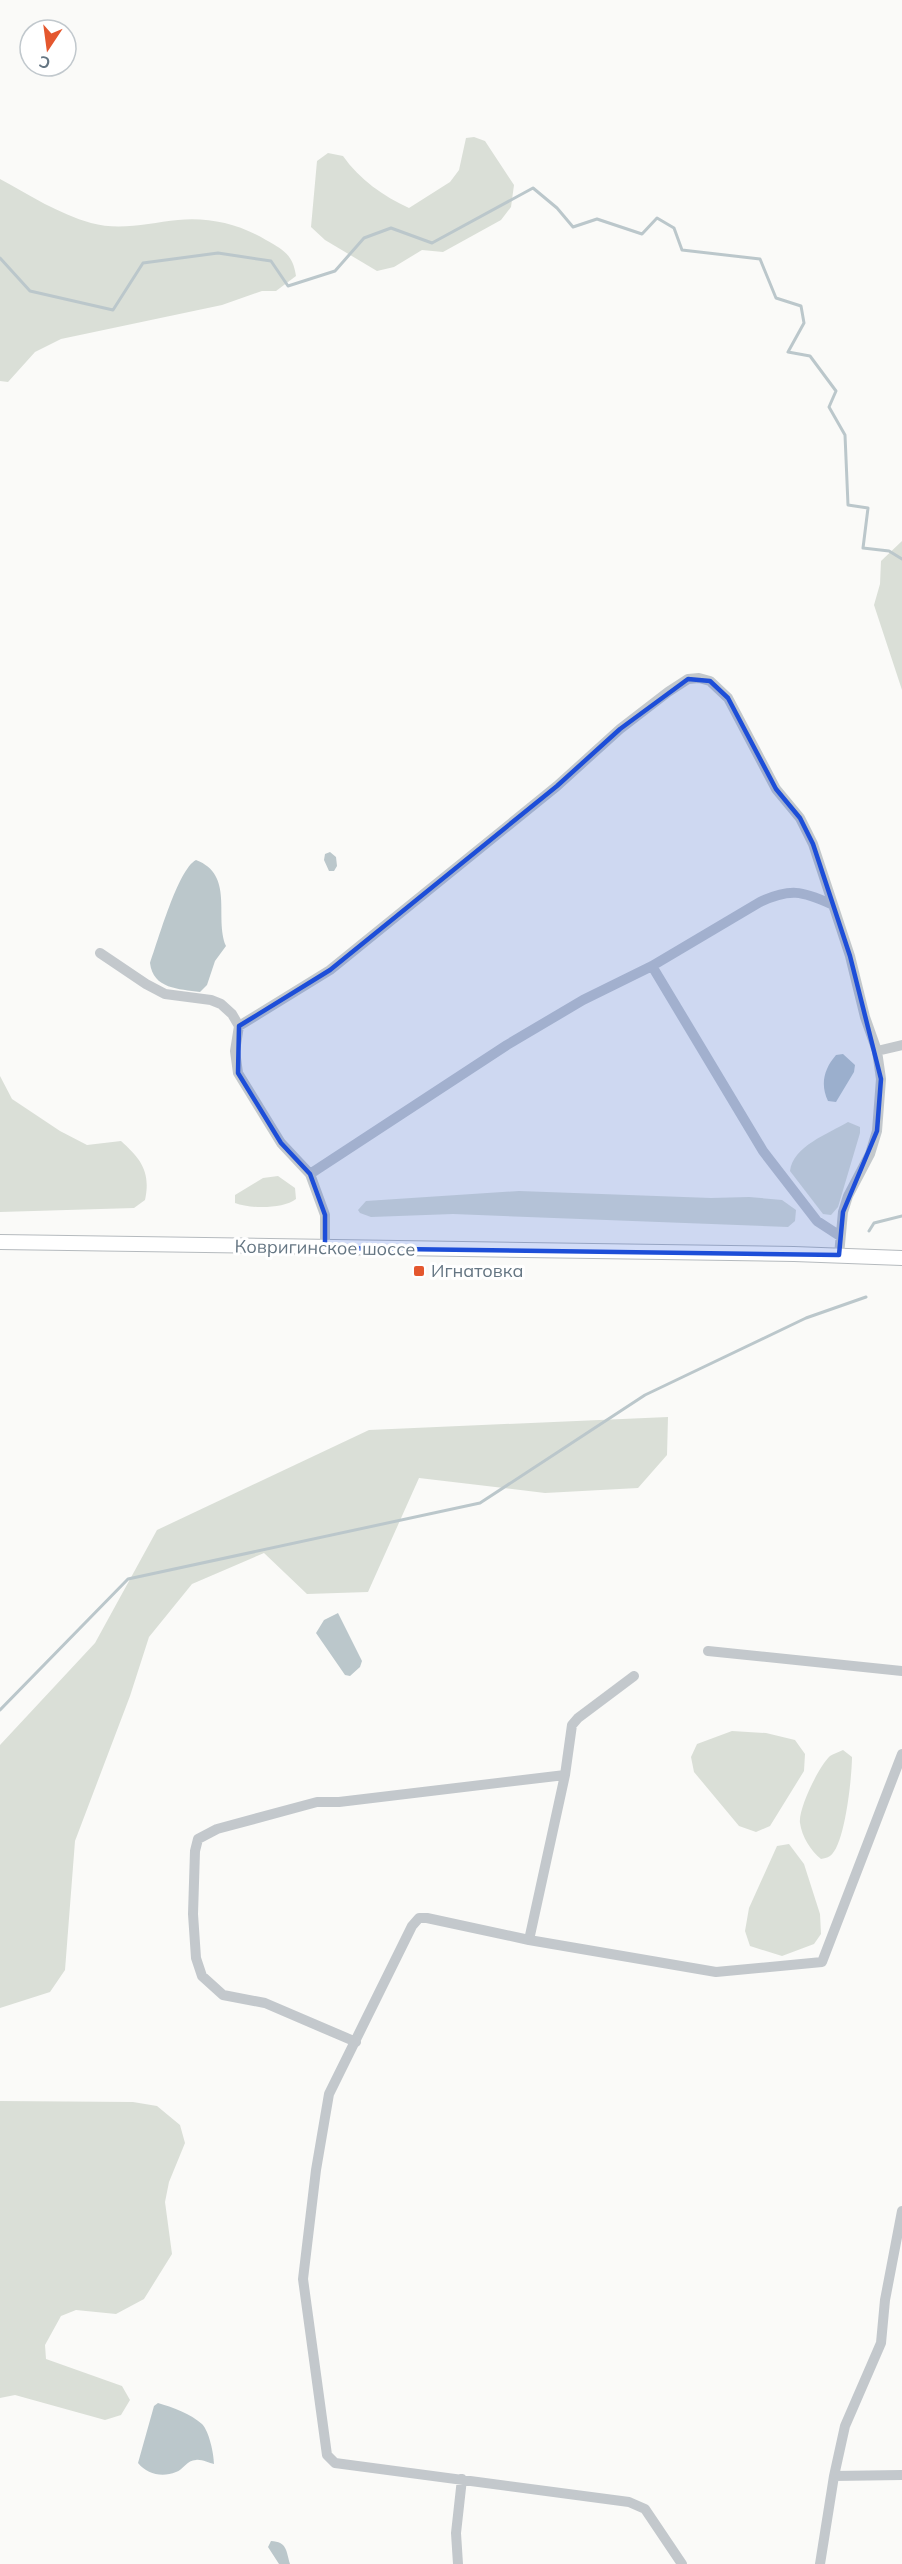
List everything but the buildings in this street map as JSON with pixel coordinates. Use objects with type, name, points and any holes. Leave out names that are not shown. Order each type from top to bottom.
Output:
[{"type":"main road","name":"Ковригинское шоссе","points":[[0,1242],[794,1254],[902,1258]]},
{"type":"street","points":[[238,1026],[330,970],[557,786],[620,729],[688,679],[699,678],[710,681],[728,698],[776,789],[800,818],[813,844],[850,956],[865,1017],[877,1051],[881,1079],[877,1131],[870,1154],[848,1196],[840,1236],[839,1255]]},
{"type":"street","points":[[310,1174],[507,1045],[583,1000],[652,966],[760,902],[779,893],[794,891],[831,904]]},
{"type":"street","points":[[100,953],[146,984],[165,993],[187,998],[200,998],[221,1004],[232,1014],[238,1026],[234,1051],[238,1073],[281,1143],[310,1174],[326,1215],[325,1248]]},
{"type":"street","points":[[652,966],[763,1151],[817,1221],[840,1236]]},
{"type":"street","points":[[877,1051],[902,1045]]},
{"type":"street","points":[[708,1651],[902,1671]]},
{"type":"street","points":[[529,1940],[565,1775],[573,1725],[578,1718],[634,1676]]},
{"type":"street","points":[[682,2564],[645,2510],[629,2502],[335,2463],[327,2455],[303,2279],[316,2170],[329,2094],[411,1926],[419,1918],[529,1940],[716,1972],[822,1962],[902,1754]]},
{"type":"street","points":[[356,2042],[265,2003],[223,1995],[202,1976],[196,1958],[193,1914],[195,1851],[198,1839],[217,1828],[317,1802],[339,1802],[565,1775]]},
{"type":"street","points":[[820,2564],[834,2476],[846,2426],[881,2343],[885,2300],[902,2211]]},
{"type":"street","points":[[834,2476],[902,2475]]},
{"type":"street","points":[[458,2564],[456,2533],[462,2479]]},
{"type":"highlighted area","points":[[688,679],[710,681],[728,698],[776,789],[800,818],[813,844],[850,956],[881,1079],[877,1131],[843,1212],[839,1255],[325,1248],[325,1215],[310,1174],[281,1143],[238,1073],[239,1026],[330,970],[557,786],[620,729]]},
{"type":"shaded area","points":[[474,137],[485,141],[514,185],[511,207],[501,220],[443,252],[422,250],[394,267],[377,271],[325,240],[311,227],[317,161],[328,153],[343,156],[357,173],[373,186],[409,208],[450,182],[459,170],[466,138]]},
{"type":"shaded area","points":[[0,179],[33,198],[91,223],[134,226],[190,219],[234,226],[256,234],[283,250],[293,263],[296,276],[276,291],[262,291],[222,305],[61,339],[35,352],[8,382],[0,381]]},
{"type":"shaded area","points":[[902,541],[902,690],[874,605],[880,584],[881,561]]},
{"type":"shaded area","points":[[330,852],[336,857],[337,866],[334,871],[329,871],[324,860],[325,854]]},
{"type":"shaded area","points":[[196,860],[208,867],[219,886],[226,946],[215,961],[207,985],[200,992],[162,983],[152,972],[150,963],[182,877]]},
{"type":"shaded area","points":[[843,1054],[855,1065],[854,1072],[836,1102],[828,1101],[824,1089],[824,1077],[836,1055]]},
{"type":"shaded area","points":[[0,1076],[12,1099],[60,1131],[87,1145],[121,1141],[143,1167],[147,1182],[145,1200],[134,1208],[0,1212]]},
{"type":"shaded area","points":[[848,1122],[860,1127],[860,1133],[838,1207],[831,1215],[823,1214],[790,1171],[793,1162],[804,1148]]},
{"type":"shaded area","points":[[278,1176],[295,1188],[296,1199],[283,1205],[267,1207],[235,1203],[235,1195],[263,1178]]},
{"type":"shaded area","points":[[519,1191],[711,1198],[749,1197],[782,1200],[796,1210],[795,1221],[788,1227],[453,1214],[371,1217],[358,1210],[366,1201]]},
{"type":"shaded area","points":[[668,1417],[667,1455],[638,1488],[545,1493],[419,1478],[368,1592],[307,1594],[264,1553],[192,1584],[149,1637],[130,1696],[75,1841],[65,1970],[50,1992],[0,2008],[0,1745],[95,1643],[157,1530],[369,1430]]},
{"type":"shaded area","points":[[338,1613],[362,1661],[360,1667],[350,1676],[345,1675],[316,1633],[324,1620]]},
{"type":"shaded area","points":[[732,1731],[766,1733],[795,1740],[805,1754],[804,1771],[770,1826],[756,1832],[739,1826],[694,1772],[691,1757],[697,1744]]},
{"type":"shaded area","points":[[843,1750],[852,1757],[844,1825],[835,1850],[830,1856],[821,1859],[810,1848],[805,1838],[800,1817],[810,1788],[825,1761]]},
{"type":"shaded area","points":[[789,1844],[804,1864],[820,1914],[821,1934],[814,1944],[782,1956],[750,1946],[745,1931],[749,1908],[777,1846]]},
{"type":"shaded area","points":[[0,2101],[133,2102],[157,2106],[180,2125],[185,2143],[169,2182],[165,2202],[172,2254],[144,2299],[116,2314],[76,2310],[61,2316],[45,2345],[46,2359],[122,2386],[130,2400],[121,2415],[105,2420],[15,2395],[0,2398]]},
{"type":"shaded area","points":[[158,2403],[187,2414],[202,2424],[211,2443],[214,2464],[193,2460],[178,2471],[160,2475],[146,2470],[138,2463],[154,2406]]},
{"type":"shaded area","points":[[271,2541],[283,2545],[290,2564],[279,2564],[268,2547]]},
{"type":"waterway","points":[[0,258],[30,291],[113,310],[143,263],[218,253],[271,261],[288,286],[335,271],[364,238],[391,228],[432,243],[533,188],[557,208],[573,227],[597,219],[642,234],[657,218],[674,228],[682,250],[760,259],[776,298],[801,306],[804,323],[788,352],[810,356],[836,391],[829,407],[845,435],[848,505],[868,508],[863,548],[889,551],[902,559]]},
{"type":"waterway","points":[[869,1231],[874,1223],[902,1216]]},
{"type":"waterway","points":[[0,1710],[128,1579],[480,1503],[645,1395],[806,1318],[866,1297]]},
{"type":"place","name":"Игнатовка","points":[[419,1271]]}]
